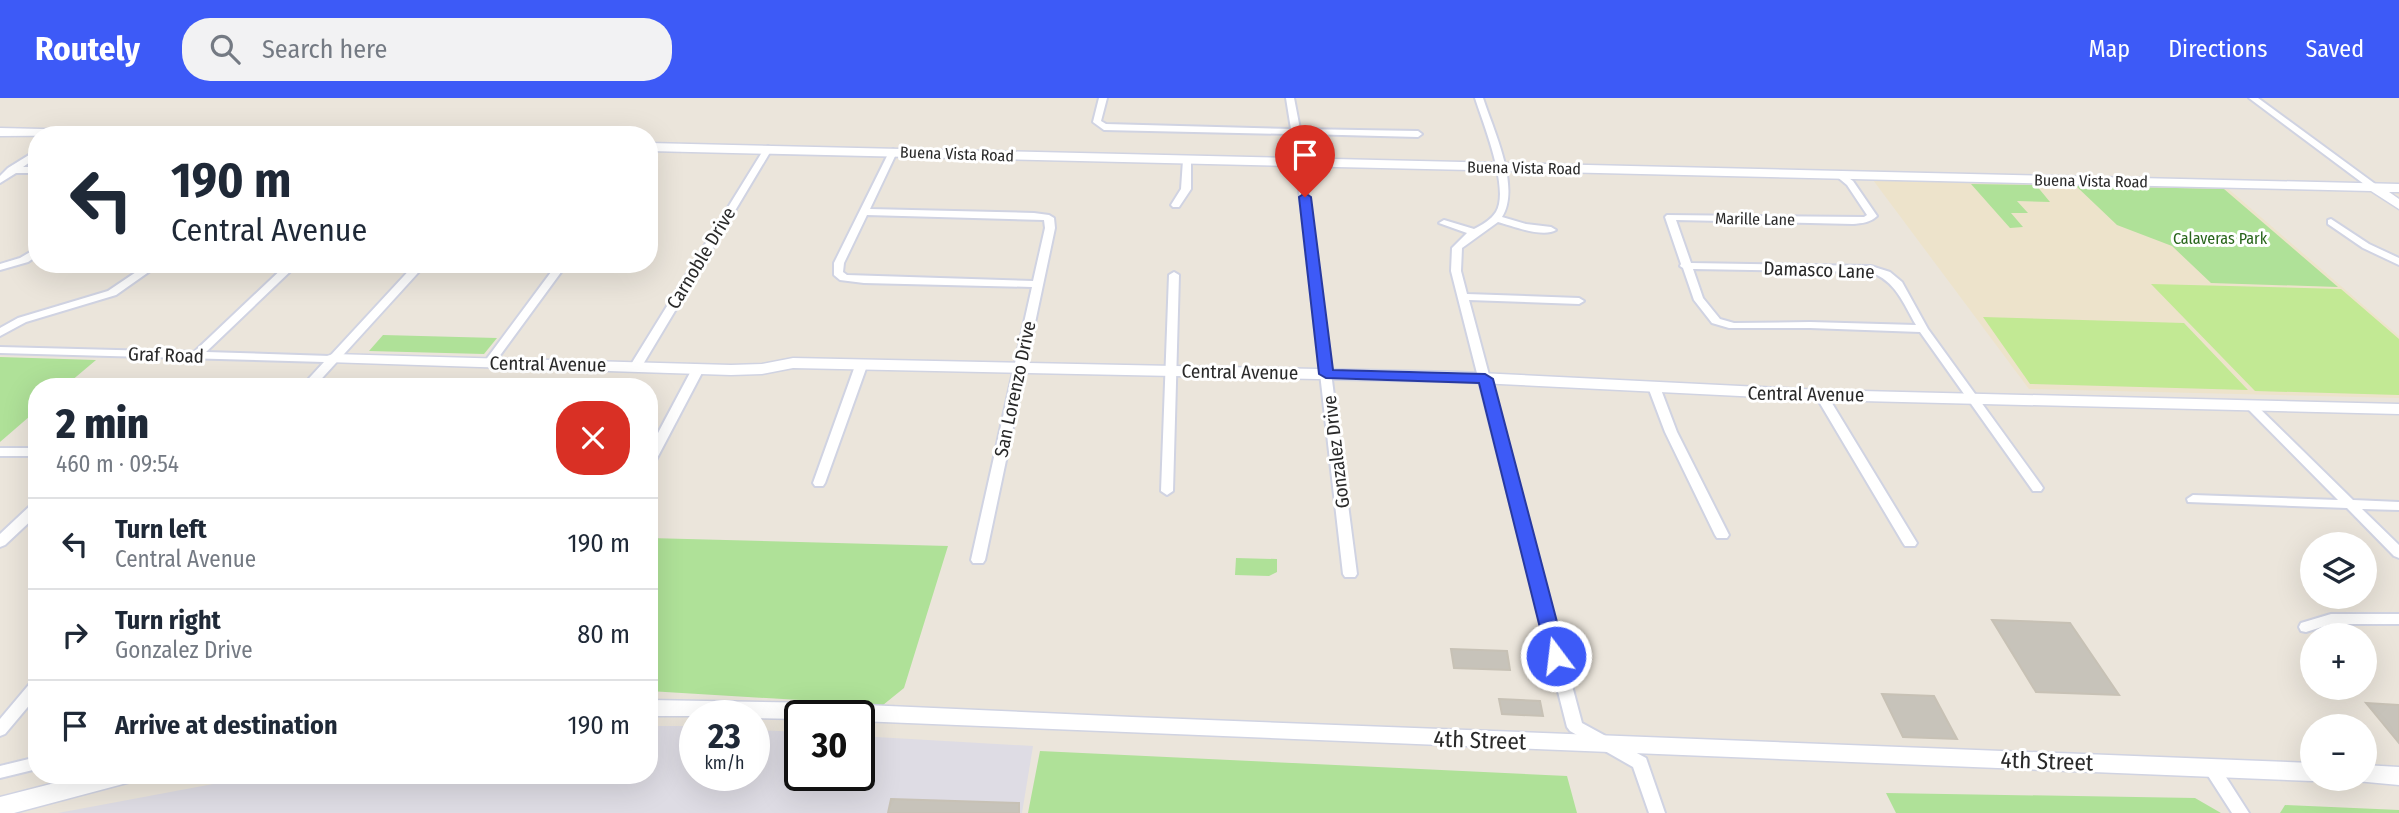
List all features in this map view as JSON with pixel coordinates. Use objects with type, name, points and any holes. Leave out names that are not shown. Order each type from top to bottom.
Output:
[{"type":"street","points":[[1102,98],[1097,122],[1104,127],[1418,134]]},
{"type":"street","name":"Gonzalez Drive","points":[[1290,98],[1296,131],[1302,137],[1304,156],[1300,163],[1350,574]]},
{"type":"street","points":[[1479,98],[1500,167],[1504,207],[1496,218],[1473,232],[1455,253],[1456,271],[1575,727],[1640,763],[1657,813]]},
{"type":"street","points":[[2253,98],[2399,205]]},
{"type":"street","points":[[0,132],[28,133]]},
{"type":"street","name":"Buena Vista Road","points":[[658,147],[2399,188]]},
{"type":"street","name":"Carnoble Drive","points":[[636,366],[768,149]]},
{"type":"street","points":[[893,152],[839,263],[838,273],[844,278],[1038,284]]},
{"type":"street","points":[[0,180],[28,159]]},
{"type":"street","points":[[1176,205],[1186,189],[1187,160]]},
{"type":"street","points":[[0,170],[28,170]]},
{"type":"street","name":"Marille Lane","points":[[1840,175],[1850,183],[1872,216],[1866,220],[1853,221],[1670,218],[1698,298],[1716,321],[1733,326],[1810,325],[1923,329]]},
{"type":"street","name":"San Lorenzo Drive","points":[[864,212],[1049,218],[1050,228],[978,560]]},
{"type":"street","points":[[1496,218],[1551,230]]},
{"type":"street","points":[[2331,222],[2366,246],[2399,262]]},
{"type":"street","points":[[1444,223],[1473,232]]},
{"type":"street","points":[[0,267],[28,257]]},
{"type":"street","name":"Damasco Lane","points":[[1685,266],[1878,271],[1886,274],[1898,284],[1923,329],[2038,488]]},
{"type":"street","points":[[0,333],[22,320],[112,293],[142,273]]},
{"type":"street","points":[[197,355],[284,273]]},
{"type":"street","points":[[315,378],[413,273]]},
{"type":"street","points":[[489,363],[555,273]]},
{"type":"street","points":[[1167,491],[1174,275]]},
{"type":"street","points":[[1464,298],[1580,301]]},
{"type":"street","name":"Graf Road","points":[[0,350],[332,359]]},
{"type":"street","name":"Central Avenue","points":[[332,359],[756,370],[793,363],[862,363],[1326,374],[1821,395],[2399,409]]},
{"type":"street","points":[[820,483],[862,363]]},
{"type":"street","points":[[658,445],[698,369]]},
{"type":"street","points":[[1654,387],[1671,432],[1722,536]]},
{"type":"street","points":[[1821,395],[1910,543]]},
{"type":"street","points":[[2250,405],[2399,553]]},
{"type":"street","points":[[0,452],[28,452]]},
{"type":"street","points":[[2193,499],[2399,506]]},
{"type":"street","points":[[0,542],[28,516]]},
{"type":"street","points":[[2319,623],[2330,619],[2399,619]]},
{"type":"street","points":[[0,730],[28,696]]},
{"type":"street","name":"4th Street","points":[[658,708],[821,711],[2300,772]]},
{"type":"street","points":[[0,772],[28,764]]},
{"type":"street","points":[[2211,768],[2241,813]]},
{"type":"street","points":[[2377,775],[2399,776]]},
{"type":"street","points":[[0,807],[88,784]]},
{"type":"shaded area","points":[[1873,180],[2226,187],[2399,336],[2399,398],[2029,389]]},
{"type":"shaded area","points":[[658,726],[679,726],[679,791],[770,791],[770,731],[784,731],[784,791],[875,791],[875,737],[1033,746],[1022,813],[58,813],[213,784],[658,784]]},
{"type":"green space","points":[[1971,184],[2036,185],[2050,202],[2017,201],[2028,213],[2011,213],[2023,227],[2010,228]]},
{"type":"green space","name":"Calaveras Park","points":[[2076,186],[2224,189],[2338,287],[2211,283],[2172,246],[2117,225]]},
{"type":"green space","points":[[2151,284],[2341,289],[2399,339],[2399,395],[2255,391]]},
{"type":"green space","points":[[1983,317],[2184,323],[2248,390],[2030,384]]},
{"type":"green space","points":[[383,335],[497,338],[484,354],[369,351]]},
{"type":"green space","points":[[0,357],[96,360],[75,378],[28,378],[28,418],[0,442]]},
{"type":"green space","points":[[658,538],[948,546],[904,688],[883,705],[875,705],[875,700],[799,700],[658,692]]},
{"type":"green space","points":[[1236,558],[1277,559],[1277,572],[1269,576],[1235,575]]},
{"type":"green space","points":[[1040,751],[1567,776],[1577,813],[1028,813]]},
{"type":"green space","points":[[1886,793],[2195,798],[2221,813],[1896,813]]},
{"type":"green space","points":[[2285,805],[2399,810],[2399,813],[2280,813]]},
{"type":"building","points":[[1992,620],[2070,623],[2119,695],[2036,692]]},
{"type":"building","points":[[1451,649],[1507,651],[1510,670],[1454,668]]},
{"type":"building","points":[[1882,694],[1934,696],[1957,739],[1903,737]]},
{"type":"building","points":[[1499,699],[1540,701],[1543,716],[1502,714]]},
{"type":"building","points":[[2366,703],[2399,705],[2399,743],[2377,714]]},
{"type":"building","points":[[891,799],[1019,803],[1019,813],[888,813]]},
{"type":"route","points":[[1305,197],[1326,374],[1485,379],[1556,656]]}]
